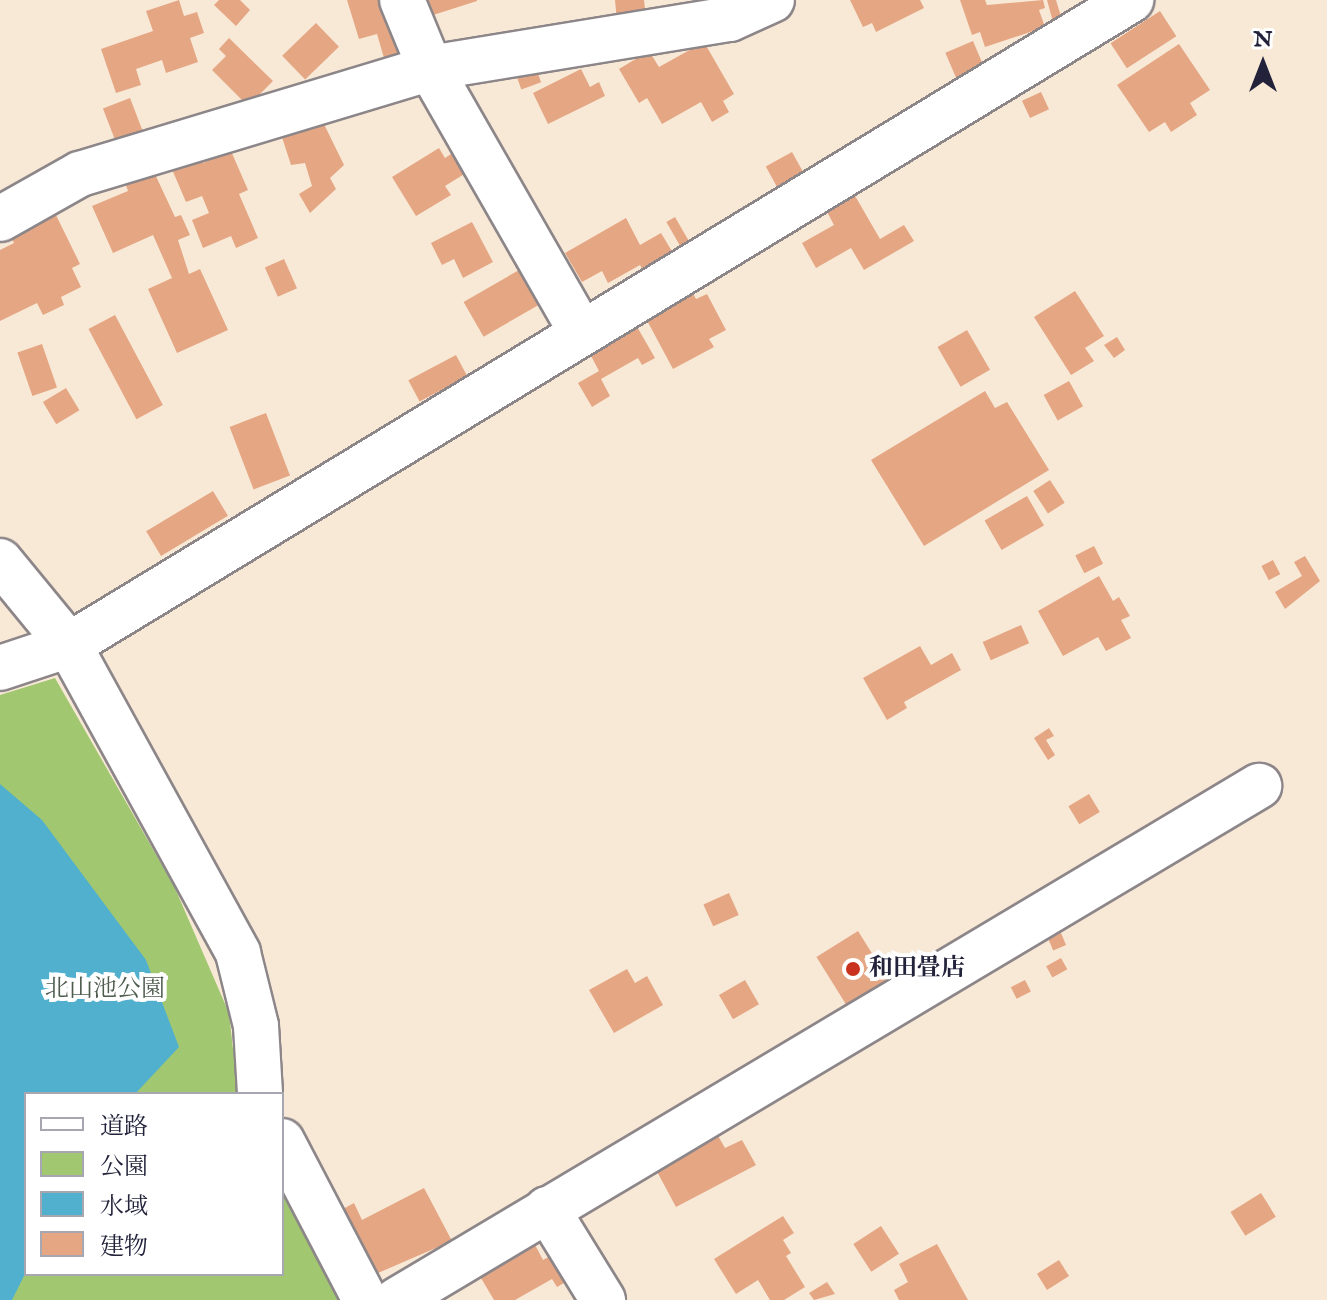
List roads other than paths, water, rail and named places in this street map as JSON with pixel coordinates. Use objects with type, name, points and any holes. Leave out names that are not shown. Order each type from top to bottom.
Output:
[{"type":"street","points":[[402,0],[430,68],[581,332]]},
{"type":"street","points":[[0,218],[80,174],[430,68],[730,19],[772,0]]},
{"type":"street","points":[[0,668],[69,645],[581,332],[884,154],[1131,0]]},
{"type":"street","points":[[0,561],[69,645],[238,953],[256,1026],[260,1092]]},
{"type":"street","points":[[397,1300],[1259,786]]},
{"type":"street","points":[[284,1145],[365,1300]]},
{"type":"street","points":[[547,1209],[603,1300]]},
{"type":"water","points":[[0,784],[42,820],[146,960],[179,1047],[137,1092],[24,1092],[24,1276],[12,1300],[0,1300]]},
{"type":"place","name":"和田畳店","points":[[853,969]]},
{"type":"park label","name":"北山池公園","points":[[105,990]]}]
